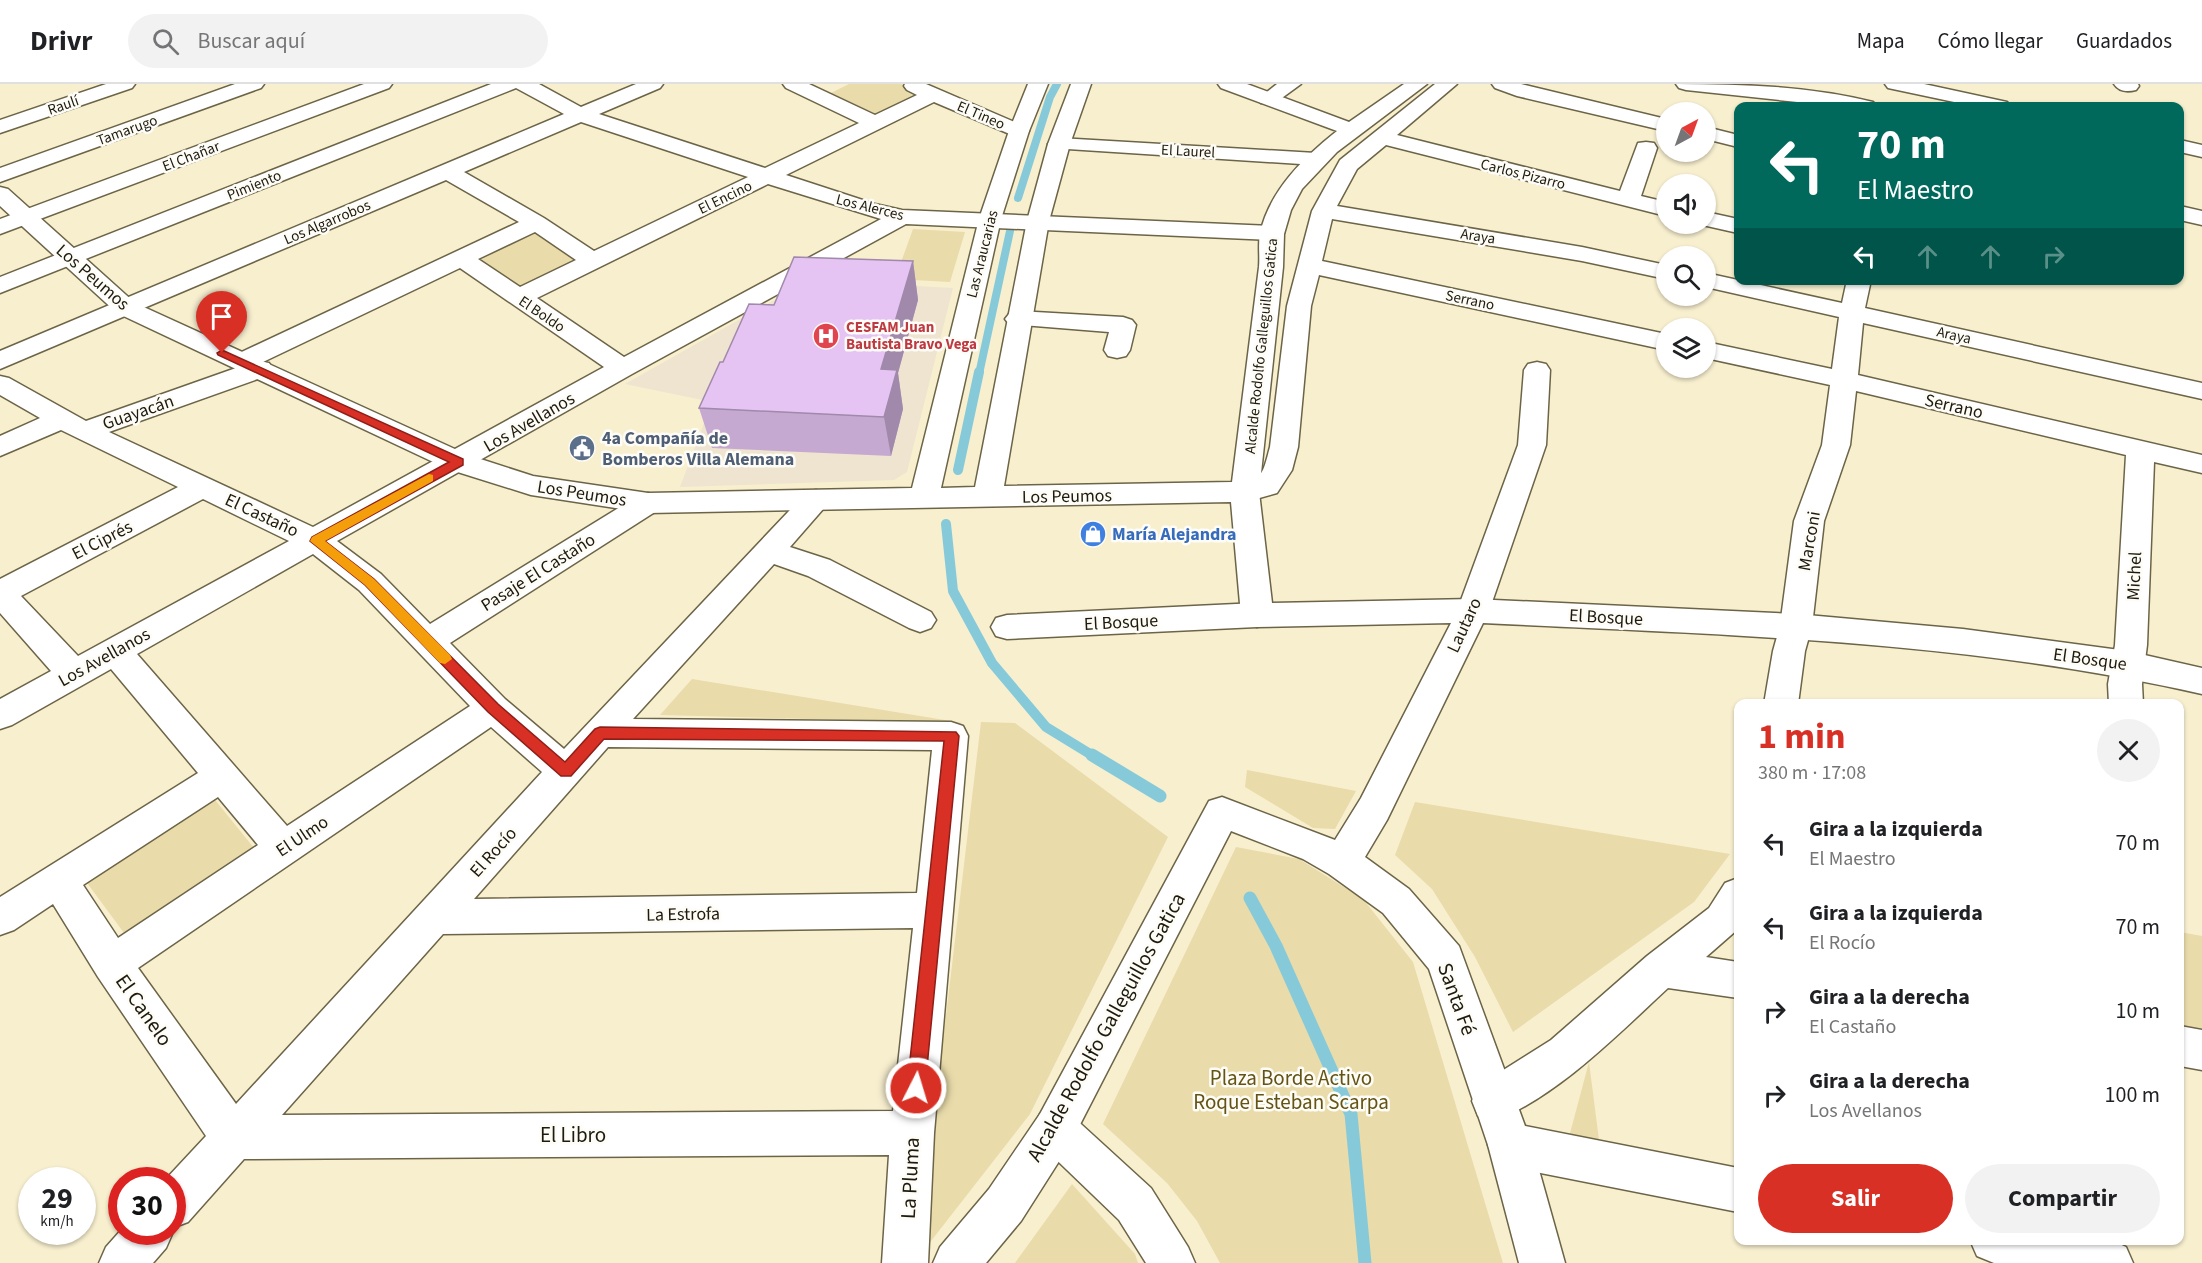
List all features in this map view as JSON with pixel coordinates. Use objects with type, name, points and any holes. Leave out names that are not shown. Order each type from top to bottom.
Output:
[{"type":"street","name":"Raulí","points":[[0,126],[125,84]]},
{"type":"street","name":"Tamarugo","points":[[0,175],[254,84]]},
{"type":"street","name":"El Chañar","points":[[0,227],[382,84]]},
{"type":"street","name":"Pimiento","points":[[0,286],[509,84]]},
{"type":"street","name":"Los Alerces","points":[[524,84],[580,115],[868,209],[902,217],[1038,221],[1272,233]]},
{"type":"street","name":"Los Algarrobos","points":[[0,361],[653,84]]},
{"type":"street","points":[[792,84],[876,123]]},
{"type":"street","points":[[815,95],[839,84]]},
{"type":"street","name":"El Tineo","points":[[909,84],[1019,131]]},
{"type":"street","name":"Las Araucarias","points":[[924,499],[990,219],[1019,131],[1038,84]]},
{"type":"street","points":[[988,497],[1018,319],[1038,221],[1059,144],[1081,84]]},
{"type":"street","points":[[1228,84],[1353,130]]},
{"type":"street","points":[[1268,99],[1291,84]]},
{"type":"street","name":"Alcalde Rodolfo Galleguillos Gatica","points":[[1257,615],[1245,492],[1271,267],[1272,233],[1287,195],[1316,159],[1417,84]]},
{"type":"street","name":"Alcalde Rodolfo Galleguillos Gatica","points":[[1245,492],[1267,486],[1278,470],[1284,447],[1299,306],[1323,211],[1348,165],[1447,84]]},
{"type":"street","points":[[1502,84],[1524,92],[1656,123]]},
{"type":"street","points":[[1686,84],[1844,102]]},
{"type":"street","points":[[1894,102],[1896,84],[1981,102]]},
{"type":"street","name":"El Encino","points":[[518,298],[932,95]]},
{"type":"street","points":[[1716,136],[1734,140]]},
{"type":"street","name":"Carlos Pizarro","points":[[1380,137],[1656,207]]},
{"type":"street","name":"El Laurel","points":[[1059,144],[1316,159]]},
{"type":"street","points":[[1628,200],[1646,147]]},
{"type":"street","points":[[2184,147],[2202,151]]},
{"type":"street","points":[[447,171],[594,262]]},
{"type":"street","name":"Los Peumos","points":[[0,194],[126,308],[458,462],[531,485],[648,503],[1245,492]]},
{"type":"street","name":"Araya","points":[[1323,211],[1582,254],[1656,270]]},
{"type":"street","points":[[2184,214],[2202,218]]},
{"type":"street","name":"Los Avellanos","points":[[0,715],[458,462],[623,368],[902,217]]},
{"type":"street","points":[[1716,221],[1734,225]]},
{"type":"street","points":[[251,366],[536,224]]},
{"type":"street","name":"El Boldo","points":[[462,259],[623,368]]},
{"type":"street","name":"Serrano","points":[[1308,265],[1656,340]]},
{"type":"street","name":"Araya","points":[[1716,282],[2202,391]]},
{"type":"street","name":"Marconi","points":[[1782,699],[1789,651],[1796,626],[1809,521],[1836,446],[1852,312],[1858,285]]},
{"type":"street","points":[[1018,319],[1123,325],[1117,350]]},
{"type":"street","name":"Serrano","points":[[1716,352],[2202,464]]},
{"type":"street","name":"Guayacán","points":[[0,447],[251,366]]},
{"type":"street","name":"Lautaro","points":[[1342,862],[1374,809],[1473,611],[1532,446],[1537,370]]},
{"type":"street","name":"El Castaño","points":[[0,384],[74,424],[316,541],[370,582],[493,708],[566,772]]},
{"type":"street","name":"Michel","points":[[2126,699],[2125,684],[2131,645],[2140,449]]},
{"type":"street","name":"El Ciprés","points":[[0,593],[203,487]]},
{"type":"street","name":"El Rocío","points":[[186,1190],[600,733],[816,500]]},
{"type":"street","name":"Pasaje El Castaño","points":[[428,641],[648,503]]},
{"type":"street","points":[[768,552],[819,568],[920,620]]},
{"type":"street","points":[[0,593],[74,674]]},
{"type":"street","name":"El Bosque","points":[[1007,627],[1257,615],[1473,611],[1796,626],[1963,641],[2127,664],[2202,681]]},
{"type":"street","points":[[115,651],[283,848]]},
{"type":"street","name":"El Ulmo","points":[[112,964],[493,708]]},
{"type":"street","name":"La Pluma","points":[[600,733],[951,736],[912,1133],[905,1263]]},
{"type":"street","points":[[0,918],[222,776]]},
{"type":"street","name":"Alcalde Rodolfo Galleguillos Gatica","points":[[956,1263],[1005,1205],[1055,1129],[1222,812]]},
{"type":"street","name":"Santa Fé","points":[[1222,812],[1316,848],[1342,862],[1396,900],[1445,959],[1510,1145],[1542,1263]]},
{"type":"street","name":"El Canelo","points":[[59,880],[112,964],[233,1137]]},
{"type":"street","points":[[1493,1101],[1566,1054],[1661,969],[1723,920],[1734,902]]},
{"type":"street","name":"La Estrofa","points":[[434,917],[933,910]]},
{"type":"street","points":[[1661,969],[1734,979]]},
{"type":"street","points":[[2184,1047],[2202,1050]]},
{"type":"street","points":[[1055,1129],[1135,1204],[1172,1263]]},
{"type":"street","name":"El Libro","points":[[233,1137],[912,1133]]},
{"type":"street","points":[[1510,1145],[1734,1189]]},
{"type":"street","points":[[122,1263],[138,1245]]},
{"type":"street","points":[[2016,1245],[2095,1262]]},
{"type":"shaded area","name":"CESFAM Juan Bautista Bravo Vega","points":[[833,267],[878,284],[953,288],[907,472],[894,480],[680,487],[712,402],[625,384]]},
{"type":"green space","points":[[849,84],[901,84],[920,93],[878,115],[831,93]]},
{"type":"green space","points":[[913,229],[965,232],[950,282],[895,279]]},
{"type":"green space","points":[[537,232],[585,262],[523,292],[476,259]]},
{"type":"green space","points":[[692,679],[963,723],[660,715]]},
{"type":"green space","points":[[981,722],[1015,723],[1168,837],[1030,1114],[917,1259]]},
{"type":"green space","points":[[1247,770],[1356,791],[1335,829],[1313,828],[1245,787]]},
{"type":"green space","points":[[211,795],[254,848],[124,933],[82,876]]},
{"type":"green space","points":[[1415,802],[1730,854],[1694,902],[1513,1032],[1475,957],[1432,889],[1395,855]]},
{"type":"green space","name":"Plaza Borde Activo Roque Esteban Scarpa","points":[[1236,847],[1299,859],[1363,899],[1413,962],[1503,1263],[1220,1263],[1197,1221],[1167,1183],[1103,1124]]},
{"type":"green space","points":[[2184,933],[2202,936],[2202,1034],[2184,1032]]},
{"type":"green space","points":[[1589,1062],[1599,1140],[1569,1137]]},
{"type":"green space","points":[[1072,1184],[1135,1254],[1138,1263],[1015,1263]]},
{"type":"building","points":[[794,257],[913,261],[881,369],[897,370],[884,417],[699,408],[749,304],[774,305]]},
{"type":"waterway","points":[[1018,198],[1050,97],[1057,84]]},
{"type":"waterway","points":[[979,374],[1010,231]]},
{"type":"waterway","points":[[958,470],[979,372]]},
{"type":"waterway","points":[[946,524],[953,591],[992,663],[1046,727],[1095,757]]},
{"type":"waterway","points":[[1092,755],[1160,796]]},
{"type":"waterway","points":[[1250,898],[1276,946],[1351,1114],[1365,1263]]},
{"type":"slow traffic","points":[[429,478],[316,541],[370,582],[445,659]]},
{"type":"place","name":"CESFAM Juan Bautista Bravo Vega","points":[[826,336]]},
{"type":"place","name":"4a Compañía de Bomberos Villa Alemana","points":[[582,448]]},
{"type":"place","name":"María Alejandra","points":[[1093,534]]},
{"type":"route","points":[[222,353],[458,462],[316,541],[370,582],[493,708],[566,772],[600,733],[951,736],[916,1088]]}]
